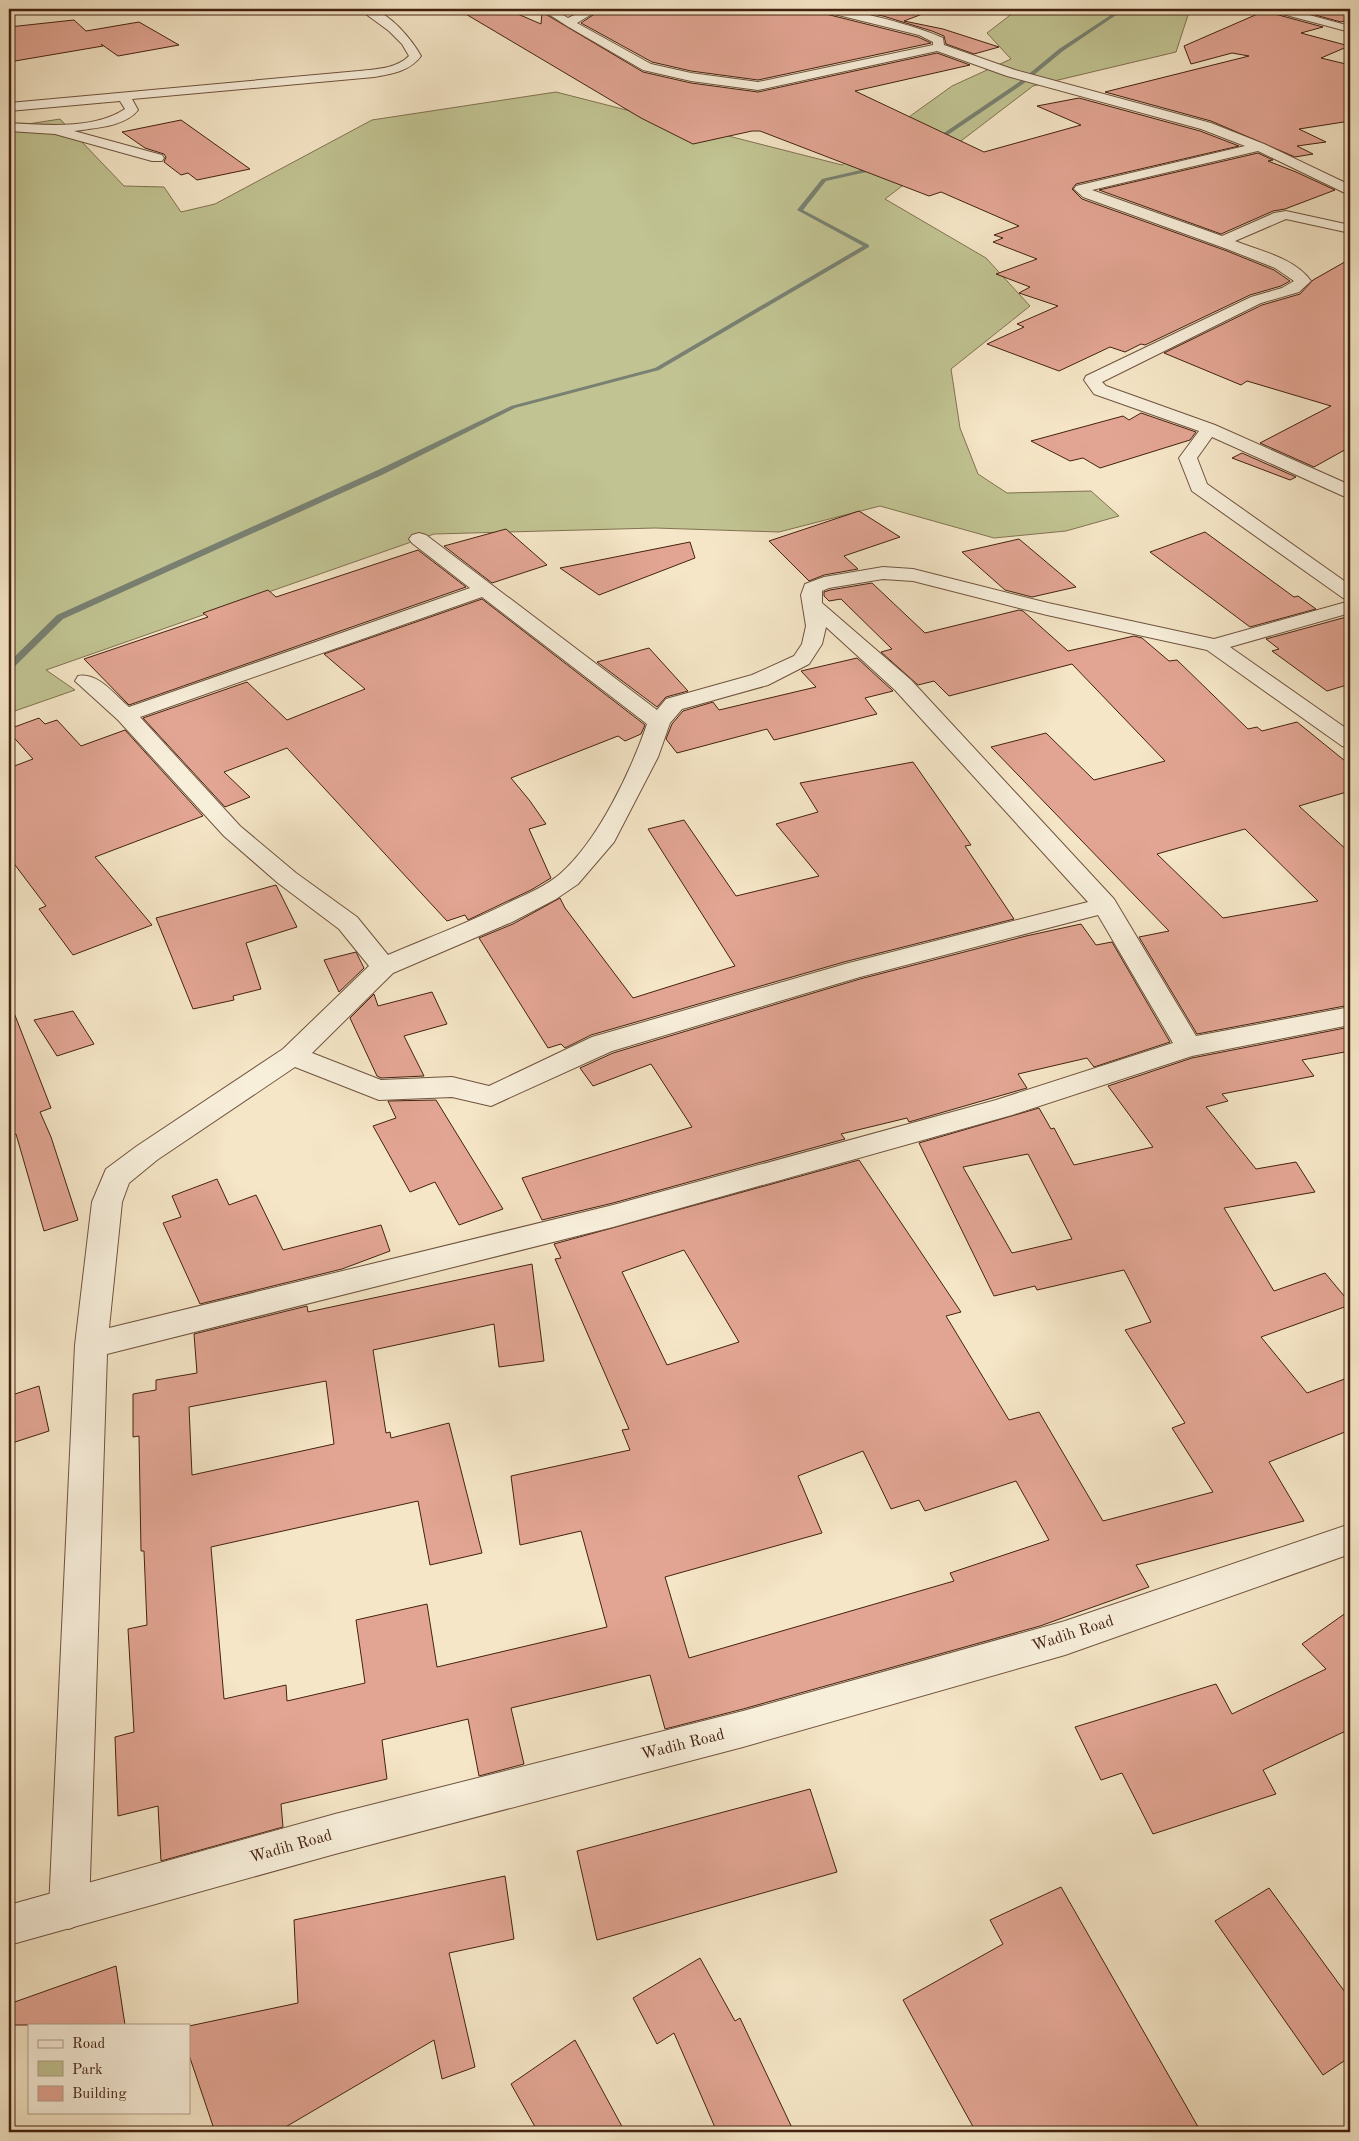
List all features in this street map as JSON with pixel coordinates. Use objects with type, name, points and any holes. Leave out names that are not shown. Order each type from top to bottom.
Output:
[{"type":"street","points":[[9,107],[359,75],[393,69],[409,63],[415,56],[412,47],[389,25],[364,9]]},
{"type":"street","points":[[546,9],[647,67],[691,77],[758,86],[938,47],[1011,72],[1206,126],[1259,147],[1350,190]]},
{"type":"street","points":[[571,24],[573,19],[596,9]]},
{"type":"street","points":[[826,9],[923,34],[939,40],[938,47]]},
{"type":"street","points":[[1279,10],[1350,29]]},
{"type":"street","points":[[56,130],[115,119],[126,115],[132,110],[124,97]]},
{"type":"street","points":[[9,127],[56,130],[157,158]]},
{"type":"street","points":[[1259,147],[1081,189],[1088,194],[1224,241],[1283,266],[1298,275],[1303,281],[1298,286],[1285,292],[1256,300],[1092,380],[1100,390],[1209,429],[1350,492]]},
{"type":"street","points":[[1224,241],[1279,216],[1293,215],[1350,229]]},
{"type":"street","points":[[1209,429],[1188,458],[1199,487],[1350,594]]},
{"type":"street","points":[[418,539],[659,722]]},
{"type":"street","points":[[69,1909],[91,1346],[107,1202],[116,1177],[147,1152],[293,1056],[384,967],[503,916],[547,894],[569,879],[602,842],[647,757],[659,722],[674,704],[760,680],[802,660],[812,644],[816,626],[812,588],[824,583],[883,573],[899,573],[940,580],[1047,609],[1214,645],[1350,741]]},
{"type":"street","points":[[126,715],[485,589]]},
{"type":"street","points":[[814,606],[903,685],[1105,905],[1189,1047]]},
{"type":"street","points":[[1214,645],[1350,607]]},
{"type":"street","points":[[86,681],[126,715],[232,831],[287,878],[348,923],[384,967]]},
{"type":"street","points":[[293,1056],[379,1090],[452,1087],[491,1096],[602,1044],[835,976],[1105,905]]},
{"type":"street","points":[[91,1346],[612,1216],[1002,1108],[1189,1047],[1350,1016]]},
{"type":"street","name":"Wadih Road","points":[[9,1926],[336,1834],[743,1729],[1055,1640],[1350,1539]]},
{"type":"green space","points":[[1018,9],[1190,9],[1176,52],[1033,86],[885,199],[986,258],[1030,306],[951,369],[960,428],[978,474],[1007,493],[1091,491],[1119,516],[1066,531],[994,538],[880,506],[779,532],[655,528],[434,534],[46,670],[75,690],[9,713],[9,127],[60,119],[124,186],[164,187],[181,212],[215,204],[372,120],[556,92],[842,165],[952,86],[1011,59],[987,33]]},
{"type":"building","points":[[466,9],[506,9],[541,24],[542,12],[643,72],[691,83],[758,92],[937,53],[970,65],[855,91],[984,152],[1081,125],[1037,106],[1079,98],[1200,131],[1239,146],[1076,184],[1072,189],[1082,199],[1227,251],[1274,270],[1290,281],[1281,286],[1250,295],[1145,345],[1141,344],[1125,352],[1110,347],[1059,371],[987,344],[1024,327],[1017,324],[1058,306],[1019,293],[1030,287],[996,274],[1037,259],[993,242],[1003,238],[994,235],[1019,226],[941,192],[929,196],[760,131],[752,131],[693,144],[641,118],[464,13]]},
{"type":"building","points":[[602,9],[819,9],[822,13],[918,37],[931,43],[758,80],[691,71],[652,62],[581,23]]},
{"type":"building","points":[[845,9],[924,9],[925,13],[904,21],[943,29],[999,47],[974,54],[946,44],[944,36],[932,31],[883,16]]},
{"type":"building","points":[[1272,9],[1275,14],[1323,27],[1301,33],[1349,46],[1321,58],[1350,65],[1350,121],[1299,129],[1326,142],[1297,146],[1313,154],[1295,157],[1211,121],[1105,92],[1249,56],[1232,53],[1191,64],[1184,46]]},
{"type":"building","points":[[1293,9],[1350,9],[1350,19],[1341,22]]},
{"type":"building","points":[[74,20],[86,31],[139,22],[179,45],[118,56],[101,44],[103,46],[9,62],[9,27]]},
{"type":"building","points":[[181,120],[250,169],[197,180],[188,173],[181,175],[164,162],[166,157],[164,154],[145,148],[122,132]]},
{"type":"building","points":[[1258,153],[1273,160],[1268,161],[1335,190],[1285,209],[1273,211],[1221,234],[1099,190]]},
{"type":"building","points":[[1350,259],[1350,447],[1314,467],[1260,443],[1331,406],[1247,381],[1241,385],[1164,353],[1262,305],[1300,294],[1313,280]]},
{"type":"building","points":[[1141,413],[1196,432],[1190,440],[1100,468],[1083,458],[1070,461],[1031,441],[1123,416],[1129,420]]},
{"type":"building","points":[[1242,453],[1296,477],[1290,480],[1232,458]]},
{"type":"building","points":[[859,511],[900,537],[844,556],[858,569],[824,575],[809,581],[769,541]]},
{"type":"building","points":[[506,529],[547,565],[492,583],[444,546]]},
{"type":"building","points":[[1205,532],[1294,597],[1298,596],[1316,609],[1250,627],[1150,552]]},
{"type":"building","points":[[1019,539],[1076,587],[1032,597],[1005,590],[962,552]]},
{"type":"building","points":[[690,542],[695,558],[599,595],[560,568]]},
{"type":"building","points":[[418,550],[466,587],[129,705],[84,659],[208,617],[203,613],[268,590],[276,597]]},
{"type":"building","points":[[872,583],[925,633],[1019,610],[1023,611],[1068,651],[1134,636],[1142,638],[1169,661],[1177,660],[1248,729],[1257,727],[1262,731],[1297,722],[1350,765],[1350,791],[1299,806],[1350,853],[1350,1005],[1197,1034],[1139,937],[1169,931],[991,747],[1046,733],[1094,780],[1165,761],[1072,664],[949,696],[934,681],[918,685],[881,652],[892,649],[841,599],[829,601],[824,596],[824,592]],"holes":[[[1245,829],[1318,901],[1223,918],[1157,854]]]},
{"type":"building","points":[[482,599],[645,725],[641,734],[625,741],[618,736],[511,778],[546,824],[529,829],[551,878],[531,890],[468,920],[465,915],[447,921],[287,748],[224,772],[250,797],[225,807],[143,718],[247,682],[287,720],[365,689],[324,654]]},
{"type":"building","points":[[1350,616],[1350,684],[1327,691],[1272,651],[1279,649],[1266,639]]},
{"type":"building","points":[[649,648],[688,691],[666,697],[657,707],[597,662]]},
{"type":"building","points":[[857,658],[893,691],[865,698],[877,714],[774,740],[767,729],[677,753],[666,739],[672,724],[683,711],[713,702],[719,710],[816,687],[801,671]]},
{"type":"building","points":[[39,718],[45,724],[57,720],[81,746],[125,730],[203,816],[95,857],[152,925],[73,955],[39,909],[46,906],[9,857],[9,768],[33,759],[9,732],[9,729]]},
{"type":"building","points":[[913,762],[971,845],[965,846],[1014,919],[844,962],[591,1035],[565,1048],[561,1044],[548,1048],[479,938],[513,924],[560,898],[565,908],[633,998],[735,966],[648,829],[684,820],[736,896],[819,876],[776,824],[818,812],[800,783]]},
{"type":"building","points":[[276,885],[297,927],[246,943],[261,989],[233,996],[234,1000],[193,1009],[156,918]]},
{"type":"building","points":[[1081,924],[1096,945],[1112,942],[1170,1042],[1094,1067],[1087,1058],[1018,1074],[1027,1088],[909,1122],[907,1118],[841,1134],[845,1139],[613,1203],[542,1220],[522,1178],[692,1127],[651,1064],[593,1086],[580,1068],[613,1053],[860,979],[1026,936]]},
{"type":"building","points":[[356,952],[364,968],[339,992],[324,960]]},
{"type":"building","points":[[432,992],[447,1024],[404,1036],[424,1076],[381,1078],[377,1076],[350,1018],[374,994],[378,1006]]},
{"type":"building","points":[[11,1005],[51,1108],[40,1112],[51,1137],[78,1220],[44,1231],[16,1134],[9,1137],[9,1006]]},
{"type":"building","points":[[73,1011],[94,1044],[57,1056],[34,1020]]},
{"type":"building","points":[[1350,1027],[1350,1051],[1302,1060],[1314,1076],[1222,1094],[1228,1101],[1206,1107],[1256,1169],[1296,1162],[1315,1192],[1224,1208],[1274,1291],[1325,1273],[1350,1303],[1350,1305],[1261,1337],[1307,1393],[1350,1377],[1350,1430],[1269,1462],[1304,1521],[1136,1565],[1149,1587],[1040,1626],[665,1729],[650,1675],[511,1708],[524,1764],[479,1776],[468,1719],[382,1740],[387,1779],[281,1804],[283,1827],[161,1861],[158,1806],[118,1816],[115,1737],[134,1732],[128,1629],[147,1625],[144,1551],[141,1551],[139,1436],[133,1437],[133,1394],[156,1390],[156,1380],[197,1373],[194,1334],[307,1306],[308,1312],[532,1264],[544,1361],[499,1367],[494,1324],[373,1350],[386,1433],[390,1432],[391,1438],[449,1423],[482,1553],[430,1565],[418,1501],[211,1547],[224,1699],[286,1685],[287,1701],[365,1683],[356,1620],[427,1604],[437,1667],[607,1627],[581,1531],[520,1545],[511,1476],[630,1450],[622,1430],[629,1429],[555,1259],[561,1258],[554,1244],[859,1160],[961,1312],[946,1316],[1009,1420],[1039,1412],[1103,1521],[1213,1492],[1172,1428],[1185,1423],[1125,1330],[1151,1322],[1124,1270],[1037,1290],[1035,1286],[994,1296],[919,1143],[1039,1108],[1051,1129],[1054,1128],[1074,1165],[1153,1147],[1108,1086],[1192,1058]],"holes":[[[1028,1154],[1072,1239],[1012,1253],[963,1167]],[[684,1250],[739,1342],[667,1365],[622,1272]],[[326,1381],[334,1444],[192,1475],[189,1407]],[[863,1451],[891,1509],[919,1500],[925,1511],[1016,1481],[1049,1540],[950,1573],[954,1581],[689,1658],[665,1577],[822,1533],[798,1476]]]},
{"type":"building","points":[[436,1100],[503,1209],[459,1225],[435,1182],[410,1192],[373,1126],[396,1118],[388,1101]]},
{"type":"building","points":[[217,1179],[229,1205],[256,1195],[283,1250],[381,1225],[390,1251],[342,1269],[200,1304],[163,1223],[181,1217],[172,1196]]},
{"type":"building","points":[[39,1386],[49,1431],[9,1444],[9,1396]]},
{"type":"building","points":[[1350,1610],[1350,1729],[1263,1770],[1276,1794],[1153,1834],[1122,1773],[1101,1780],[1075,1727],[1216,1684],[1232,1714],[1326,1669],[1302,1644]]},
{"type":"building","points":[[810,1789],[837,1872],[597,1940],[577,1851]]},
{"type":"building","points":[[505,1876],[514,1939],[449,1953],[475,2067],[442,2079],[434,2040],[277,2132],[215,2132],[190,2058],[190,2026],[298,2003],[294,1920]]},
{"type":"building","points":[[1061,1887],[1201,2132],[976,2132],[903,2000],[1003,1944],[990,1920]]},
{"type":"building","points":[[1269,1888],[1350,1999],[1350,2057],[1323,2075],[1215,1921]]},
{"type":"building","points":[[700,1958],[735,2021],[740,2018],[794,2132],[717,2132],[674,2033],[657,2044],[633,1998]]},
{"type":"building","points":[[116,1966],[125,2024],[9,2025],[9,2004]]},
{"type":"building","points":[[575,2040],[625,2132],[538,2132],[511,2084]]},
{"type":"waterway","points":[[934,142],[1021,83],[1061,50],[1123,9]]},
{"type":"waterway","points":[[9,667],[60,617],[381,472],[513,407],[657,369],[867,246],[800,210],[824,180],[878,168]]}]
